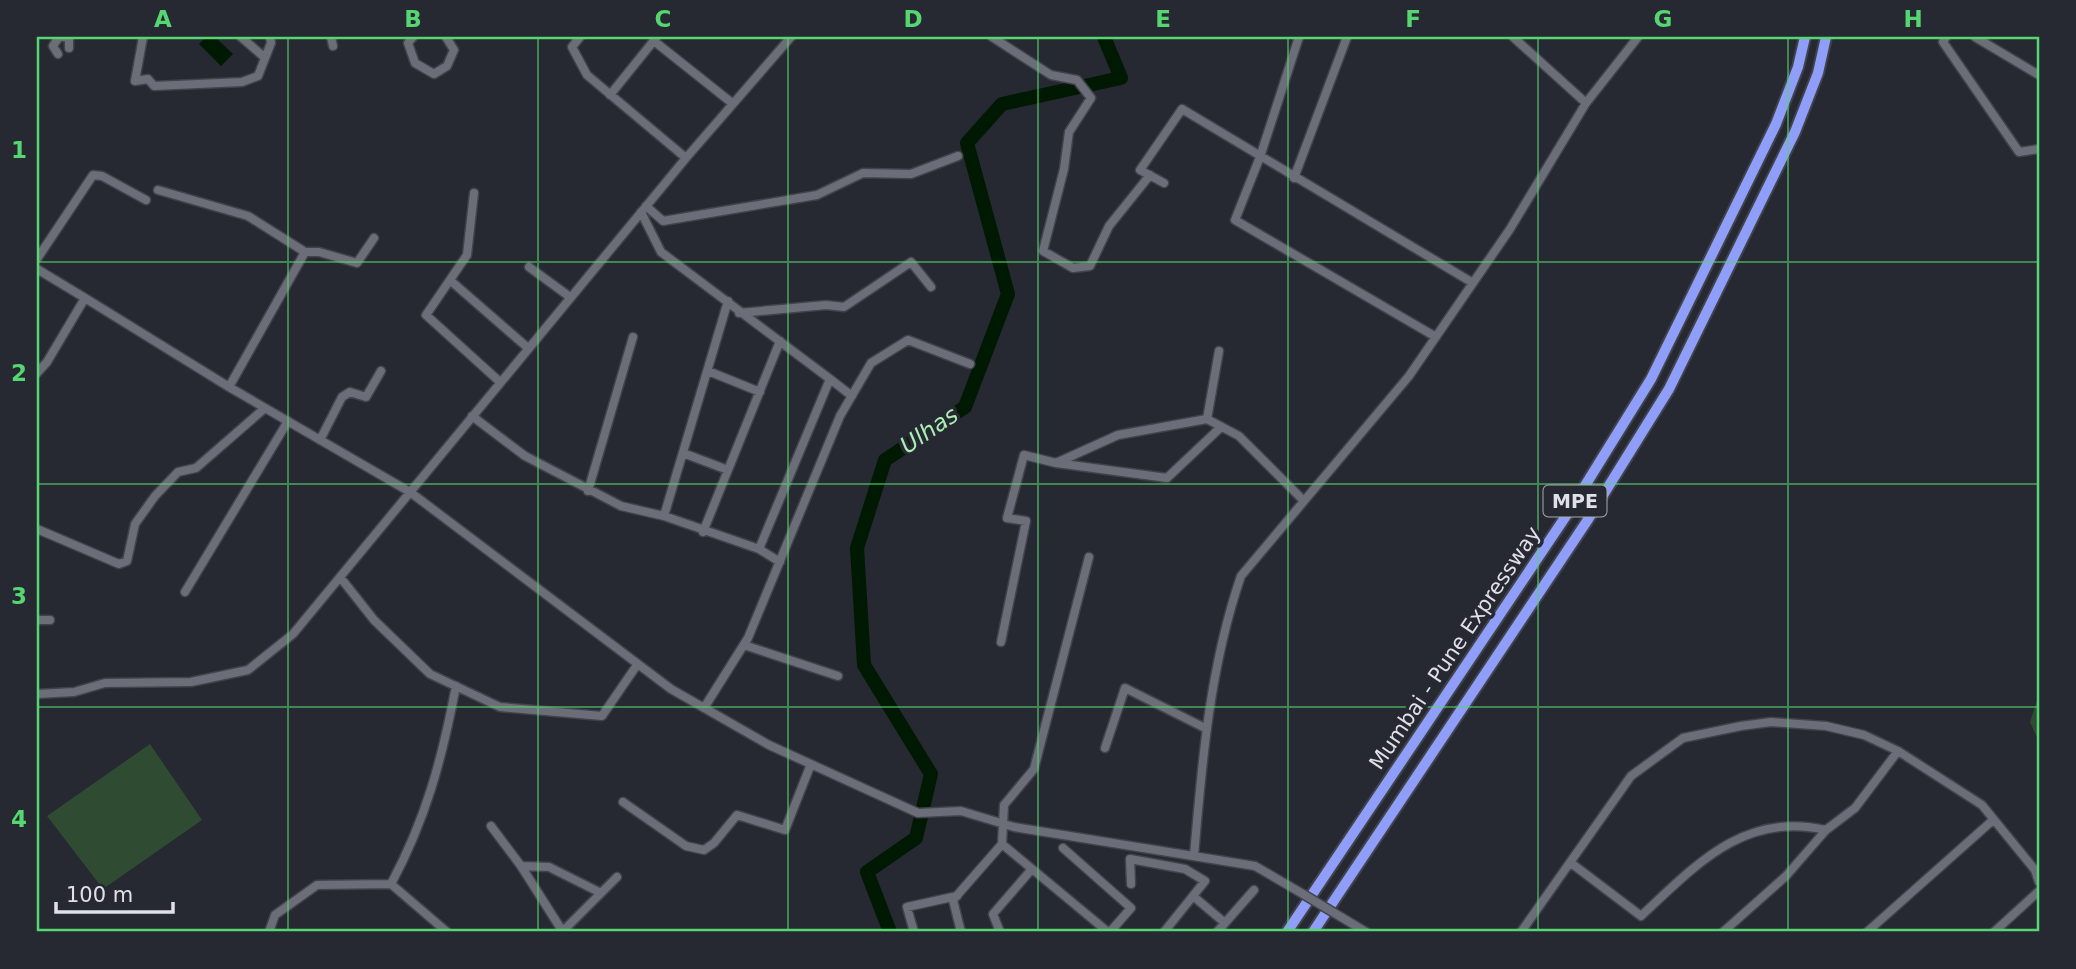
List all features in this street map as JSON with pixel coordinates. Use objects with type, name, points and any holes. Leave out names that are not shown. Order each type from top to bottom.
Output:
[{"type":"highway","name":"Mumbai - Pune Expressway","points":[[1287,932],[1532,566],[1632,411],[1675,333],[1771,135],[1798,67],[1805,37]]},
{"type":"highway","name":"Mumbai - Pune Expressway","points":[[1313,932],[1587,521],[1669,389],[1795,132],[1818,73],[1826,37]]},
{"type":"street","points":[[58,54],[53,46],[59,37],[64,37]]},
{"type":"street","points":[[69,37],[69,48]]},
{"type":"street","points":[[144,37],[135,81],[148,79],[154,86],[242,82],[258,76],[271,43],[270,37]]},
{"type":"street","points":[[241,37],[264,57]]},
{"type":"street","points":[[413,37],[408,43],[415,63],[434,74],[447,66],[454,50],[446,37]]},
{"type":"street","points":[[580,37],[572,47],[576,59],[585,66],[587,75],[686,158]]},
{"type":"street","points":[[37,694],[74,692],[105,683],[191,682],[248,670],[293,634],[643,209],[791,37]]},
{"type":"street","points":[[992,37],[1051,75],[1077,79],[1091,98],[1069,132],[1064,169],[1043,251],[1073,268],[1090,266],[1109,226],[1150,175]]},
{"type":"street","points":[[1299,37],[1260,157],[1235,220],[1436,337]]},
{"type":"street","points":[[1294,178],[1347,37]]},
{"type":"street","points":[[1513,37],[1586,103]]},
{"type":"street","points":[[1194,856],[1205,728],[1229,610],[1241,576],[1409,376],[1510,229],[1586,103],[1638,37]]},
{"type":"street","points":[[1945,37],[1943,42],[2019,152],[2039,149]]},
{"type":"street","points":[[1975,37],[2039,75]]},
{"type":"street","points":[[610,95],[655,39],[732,103]]},
{"type":"street","points":[[1164,183],[1140,170],[1182,110],[1473,283]]},
{"type":"street","points":[[643,209],[663,221],[689,217],[817,195],[863,173],[911,174],[958,156]]},
{"type":"street","points":[[37,259],[84,184],[93,175],[102,176],[146,200]]},
{"type":"street","points":[[158,190],[248,216],[305,252],[319,252],[357,263],[374,238]]},
{"type":"street","points":[[474,193],[467,255],[426,316],[500,382]]},
{"type":"street","points":[[643,209],[661,252],[852,396]]},
{"type":"street","points":[[229,387],[305,252]]},
{"type":"street","points":[[739,313],[826,305],[844,307],[911,262],[931,287]]},
{"type":"street","points":[[529,267],[570,297]]},
{"type":"street","points":[[37,269],[229,387],[410,492],[637,665],[769,746],[918,813],[951,812],[1255,866],[1366,932]]},
{"type":"street","points":[[451,281],[528,348]]},
{"type":"street","points":[[37,373],[47,362],[85,298]]},
{"type":"street","points":[[664,516],[728,301]]},
{"type":"street","points":[[588,491],[633,337]]},
{"type":"street","points":[[704,708],[744,645],[840,416],[871,363],[908,340],[970,364]]},
{"type":"street","points":[[703,532],[780,341]]},
{"type":"street","points":[[1207,419],[1219,351]]},
{"type":"street","points":[[320,440],[342,397],[350,392],[366,397],[381,371]]},
{"type":"street","points":[[708,371],[760,392]]},
{"type":"street","points":[[759,550],[830,379]]},
{"type":"street","points":[[37,529],[119,564],[127,561],[135,524],[155,495],[178,472],[196,468],[265,408]]},
{"type":"street","points":[[472,416],[525,456],[588,491],[621,506],[664,516],[759,550],[780,562]]},
{"type":"street","points":[[1056,463],[1118,435],[1207,419],[1239,436],[1304,501]]},
{"type":"street","points":[[185,592],[288,421]]},
{"type":"street","points":[[1001,642],[1026,521],[1007,518],[1024,454],[1056,463],[1167,478],[1222,427]]},
{"type":"street","points":[[683,453],[728,470]]},
{"type":"street","points":[[961,932],[953,900],[1002,844],[1001,822],[1004,805],[1034,769],[1089,557]]},
{"type":"street","points":[[340,577],[374,620],[430,674],[500,707],[601,716],[637,665]]},
{"type":"street","points":[[37,620],[50,620]]},
{"type":"street","points":[[744,645],[838,677]]},
{"type":"street","points":[[391,884],[416,837],[442,760],[456,687]]},
{"type":"street","points":[[1105,747],[1125,688],[1205,728]]},
{"type":"street","points":[[1521,932],[1631,776],[1683,738],[1771,722],[1826,726],[1851,732],[1898,751],[1982,805],[2035,870],[2039,881]]},
{"type":"street","points":[[1723,932],[1786,876],[1826,830],[1855,808],[1898,751]]},
{"type":"street","points":[[623,802],[686,846],[704,850],[737,815],[785,830],[811,764]]},
{"type":"street","points":[[1867,932],[1993,820]]},
{"type":"street","points":[[1571,863],[1641,916],[1703,859],[1731,840],[1756,831],[1804,825],[1826,830]]},
{"type":"street","points":[[491,826],[521,866],[563,932],[617,877]]},
{"type":"street","points":[[1002,844],[1109,932],[1131,908],[1063,848]]},
{"type":"street","points":[[1131,884],[1130,859],[1185,869],[1205,881],[1164,932]]},
{"type":"street","points":[[521,866],[549,867],[601,893]]},
{"type":"street","points":[[1000,932],[993,914],[1032,869]]},
{"type":"street","points":[[269,932],[275,915],[317,885],[391,884],[445,931]]},
{"type":"street","points":[[1217,932],[1254,890]]},
{"type":"street","points":[[1994,932],[2039,891]]},
{"type":"street","points":[[914,932],[907,907],[957,896]]},
{"type":"street","points":[[1193,896],[1225,923]]},
{"type":"shaded area","points":[[206,37],[215,37],[233,54],[221,66],[199,44]]},
{"type":"shaded area","points":[[2039,694],[2039,742],[2030,722]]},
{"type":"shaded area","points":[[150,744],[202,820],[103,889],[47,816]]},
{"type":"waterway","name":"Ulhas","points":[[890,932],[867,872],[916,838],[931,774],[864,665],[857,548],[885,460],[965,407],[1008,294],[967,143],[1002,104],[1121,78],[1104,37]]}]
